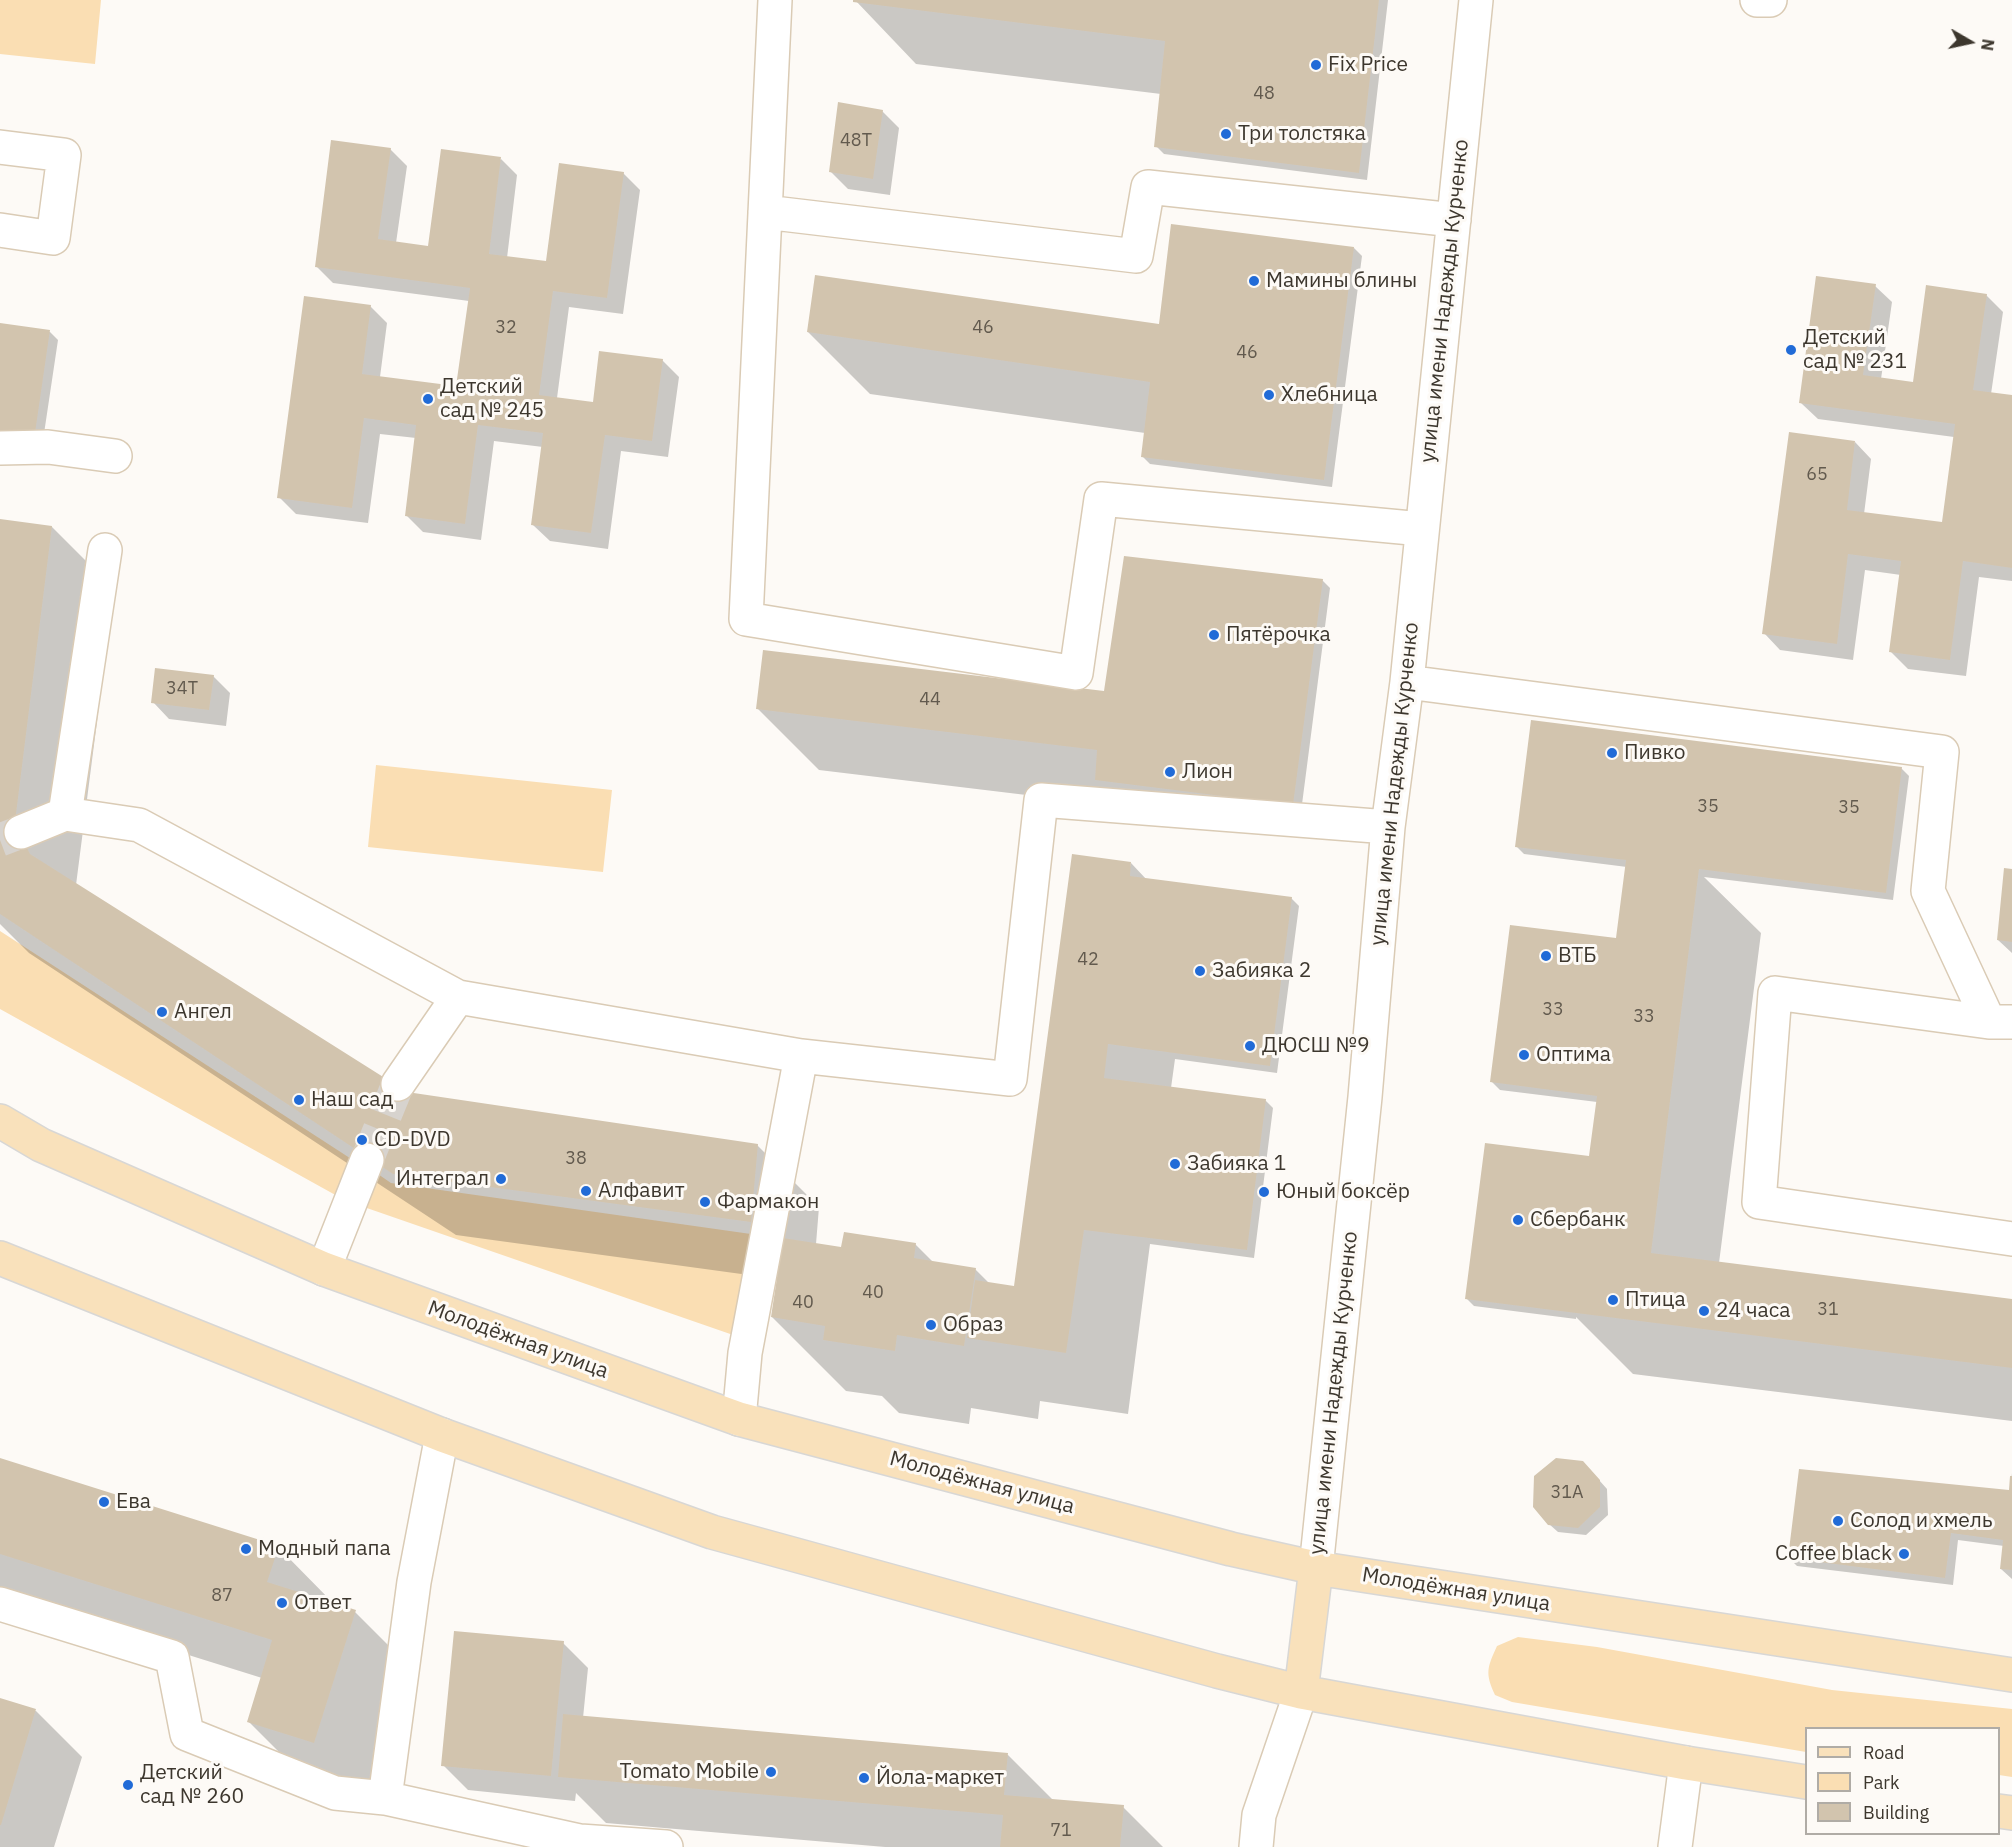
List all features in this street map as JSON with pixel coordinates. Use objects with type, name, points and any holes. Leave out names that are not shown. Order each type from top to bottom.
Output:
[{"type":"main road","name":"Молодёжная улица","points":[[0,1122],[41,1145],[324,1269],[739,1419],[1231,1549],[1316,1568],[2012,1675]]},
{"type":"main road","points":[[0,1258],[442,1436],[712,1533],[1301,1692],[1686,1763],[1805,1782]]},
{"type":"main road","points":[[1301,1692],[1316,1568]]},
{"type":"street","points":[[775,0],[746,620],[1076,673],[1101,499],[1422,529]]},
{"type":"street","name":"улица имени Надежды Курченко","points":[[1316,1568],[1365,1097],[1388,827],[1407,682],[1476,0]]},
{"type":"street","points":[[1757,0],[1770,0]]},
{"type":"street","points":[[0,147],[64,155],[53,238],[0,230]]},
{"type":"street","points":[[765,212],[1136,256],[1148,187],[1454,219]]},
{"type":"street","points":[[0,448],[48,447],[115,456]]},
{"type":"street","points":[[65,814],[105,550]]},
{"type":"street","points":[[1407,682],[1942,752],[1928,891],[2000,1022]]},
{"type":"street","points":[[21,832],[65,814],[139,825],[458,997],[801,1056],[1010,1079],[1041,800],[1388,827]]},
{"type":"street","points":[[2000,1022],[1775,993],[1759,1202],[2012,1239]]},
{"type":"street","points":[[398,1084],[458,997]]},
{"type":"street","points":[[739,1419],[746,1353],[801,1056]]},
{"type":"street","points":[[324,1269],[367,1160]]},
{"type":"street","points":[[385,1798],[414,1582],[442,1436]]},
{"type":"street","points":[[0,1604],[172,1657],[188,1734],[334,1793],[385,1798],[580,1844],[666,1847]]},
{"type":"street","points":[[1256,1847],[1259,1815],[1301,1692]]},
{"type":"street","points":[[1675,1847],[1686,1763]]},
{"type":"green space","points":[[0,0],[101,0],[95,64],[0,54]]},
{"type":"green space","points":[[376,765],[612,790],[603,872],[368,847]]},
{"type":"green space","points":[[0,931],[356,1162],[339,1197],[0,1009]]},
{"type":"green space","points":[[375,1172],[391,1183],[751,1234],[736,1336],[361,1206]]},
{"type":"green space","points":[[1518,1637],[1597,1647],[1832,1690],[2012,1709],[2012,1777],[2000,1775],[2000,1727],[1805,1727],[1805,1752],[1512,1702],[1495,1695],[1490,1681],[1488,1670],[1497,1646]]},
{"type":"building","points":[[853,0],[1379,0],[1359,173],[1154,147],[1165,41],[853,2]]},
{"type":"building","points":[[838,102],[883,110],[873,179],[829,172]]},
{"type":"building","points":[[331,140],[391,148],[378,239],[428,246],[441,149],[501,157],[489,254],[546,261],[559,163],[624,172],[607,298],[553,291],[539,395],[593,402],[599,351],[663,359],[652,441],[605,435],[591,533],[531,525],[543,433],[478,425],[465,524],[405,516],[416,425],[364,418],[352,508],[277,498],[304,296],[371,305],[362,374],[456,386],[470,288],[315,267]]},
{"type":"building","points":[[1171,224],[1354,247],[1324,480],[1141,457],[1150,382],[807,332],[815,275],[1159,324]]},
{"type":"building","points":[[1816,276],[1876,284],[1863,375],[1913,382],[1926,285],[1987,294],[1973,390],[2012,395],[2012,568],[1963,561],[1950,660],[1889,652],[1901,561],[1848,554],[1837,644],[1762,634],[1789,432],[1855,441],[1847,510],[1942,522],[1955,424],[1799,403]]},
{"type":"building","points":[[0,323],[50,330],[34,440],[0,435]]},
{"type":"building","points":[[0,519],[52,526],[15,822],[30,854],[407,1092],[758,1144],[751,1222],[393,1174],[0,914]]},
{"type":"building","name":"Пятёрочка","points":[[1124,556],[1323,579],[1293,805],[1095,780],[1097,750],[756,709],[763,650],[1104,691]]},
{"type":"building","points":[[155,668],[214,675],[209,710],[151,703]]},
{"type":"building","points":[[1531,720],[1902,767],[1886,893],[1699,869],[1651,1253],[2012,1299],[2012,1368],[1465,1299],[1485,1143],[1589,1156],[1597,1096],[1490,1082],[1510,925],[1616,938],[1626,860],[1515,847]]},
{"type":"building","points":[[1072,854],[1131,862],[1130,876],[1292,897],[1270,1066],[1108,1044],[1104,1078],[1266,1099],[1247,1250],[1084,1230],[1066,1353],[967,1338],[975,1280],[1014,1286]]},
{"type":"building","points":[[2004,868],[2012,869],[2012,942],[1997,940]]},
{"type":"building","points":[[844,1232],[916,1243],[914,1258],[976,1268],[964,1346],[897,1335],[895,1351],[823,1340],[825,1326],[771,1317],[783,1238],[841,1247]]},
{"type":"building","points":[[0,1458],[279,1546],[267,1582],[356,1610],[314,1743],[247,1722],[272,1640],[0,1554]]},
{"type":"building","points":[[1556,1458],[1583,1461],[1600,1480],[1600,1507],[1578,1528],[1548,1525],[1533,1507],[1534,1476]]},
{"type":"building","points":[[1799,1469],[2009,1490],[2010,1476],[2012,1476],[2012,1570],[2000,1569],[2003,1540],[1951,1533],[1945,1578],[1788,1558]]},
{"type":"building","points":[[454,1631],[564,1641],[551,1776],[441,1766]]},
{"type":"building","points":[[0,1698],[36,1709],[1,1825],[0,1825]]},
{"type":"building","points":[[563,1714],[1008,1753],[1004,1795],[1124,1805],[1120,1847],[1000,1847],[1003,1815],[558,1777]]},
{"type":"tunnel","points":[[0,840],[21,832]]},
{"type":"tunnel","points":[[367,1160],[398,1084]]},
{"type":"place","name":"Fix Price","points":[[1316,65]]},
{"type":"place","name":"Три толстяка","points":[[1226,134]]},
{"type":"place","name":"Мамины блины","points":[[1254,281]]},
{"type":"place","name":"Детский сад № 231","points":[[1791,350]]},
{"type":"place","name":"Хлебница","points":[[1269,395]]},
{"type":"place","name":"Детский сад № 245","points":[[428,399]]},
{"type":"place","name":"Пятёрочка","points":[[1214,635]]},
{"type":"place","name":"Пивко","points":[[1612,753]]},
{"type":"place","name":"Лион","points":[[1170,772]]},
{"type":"place","name":"ВТБ","points":[[1546,956]]},
{"type":"place","name":"Забияка 2","points":[[1200,971]]},
{"type":"place","name":"Ангел","points":[[162,1012]]},
{"type":"place","name":"ДЮСШ №9","points":[[1250,1046]]},
{"type":"place","name":"Оптима","points":[[1524,1055]]},
{"type":"place","name":"Наш сад","points":[[299,1100]]},
{"type":"place","name":"CD-DVD","points":[[362,1140]]},
{"type":"place","name":"Забияка 1","points":[[1175,1164]]},
{"type":"place","name":"Интеграл","points":[[501,1179]]},
{"type":"place","name":"Алфавит","points":[[586,1191]]},
{"type":"place","name":"Юный боксёр","points":[[1264,1192]]},
{"type":"place","name":"Фармакон","points":[[705,1202]]},
{"type":"place","name":"Сбербанк","points":[[1518,1220]]},
{"type":"place","name":"Птица","points":[[1613,1300]]},
{"type":"place","name":"24 часа","points":[[1704,1311]]},
{"type":"place","name":"Образ","points":[[931,1325]]},
{"type":"place","name":"Ева","points":[[104,1502]]},
{"type":"place","name":"Солод и хмель","points":[[1838,1521]]},
{"type":"place","name":"Модный папа","points":[[246,1549]]},
{"type":"place","name":"Coffee black","points":[[1904,1554]]},
{"type":"place","name":"Ответ","points":[[282,1603]]},
{"type":"place","name":"Tomato Mobile","points":[[771,1772]]},
{"type":"place","name":"Йола-маркет","points":[[864,1778]]},
{"type":"place","name":"Детский сад № 260","points":[[128,1785]]}]
